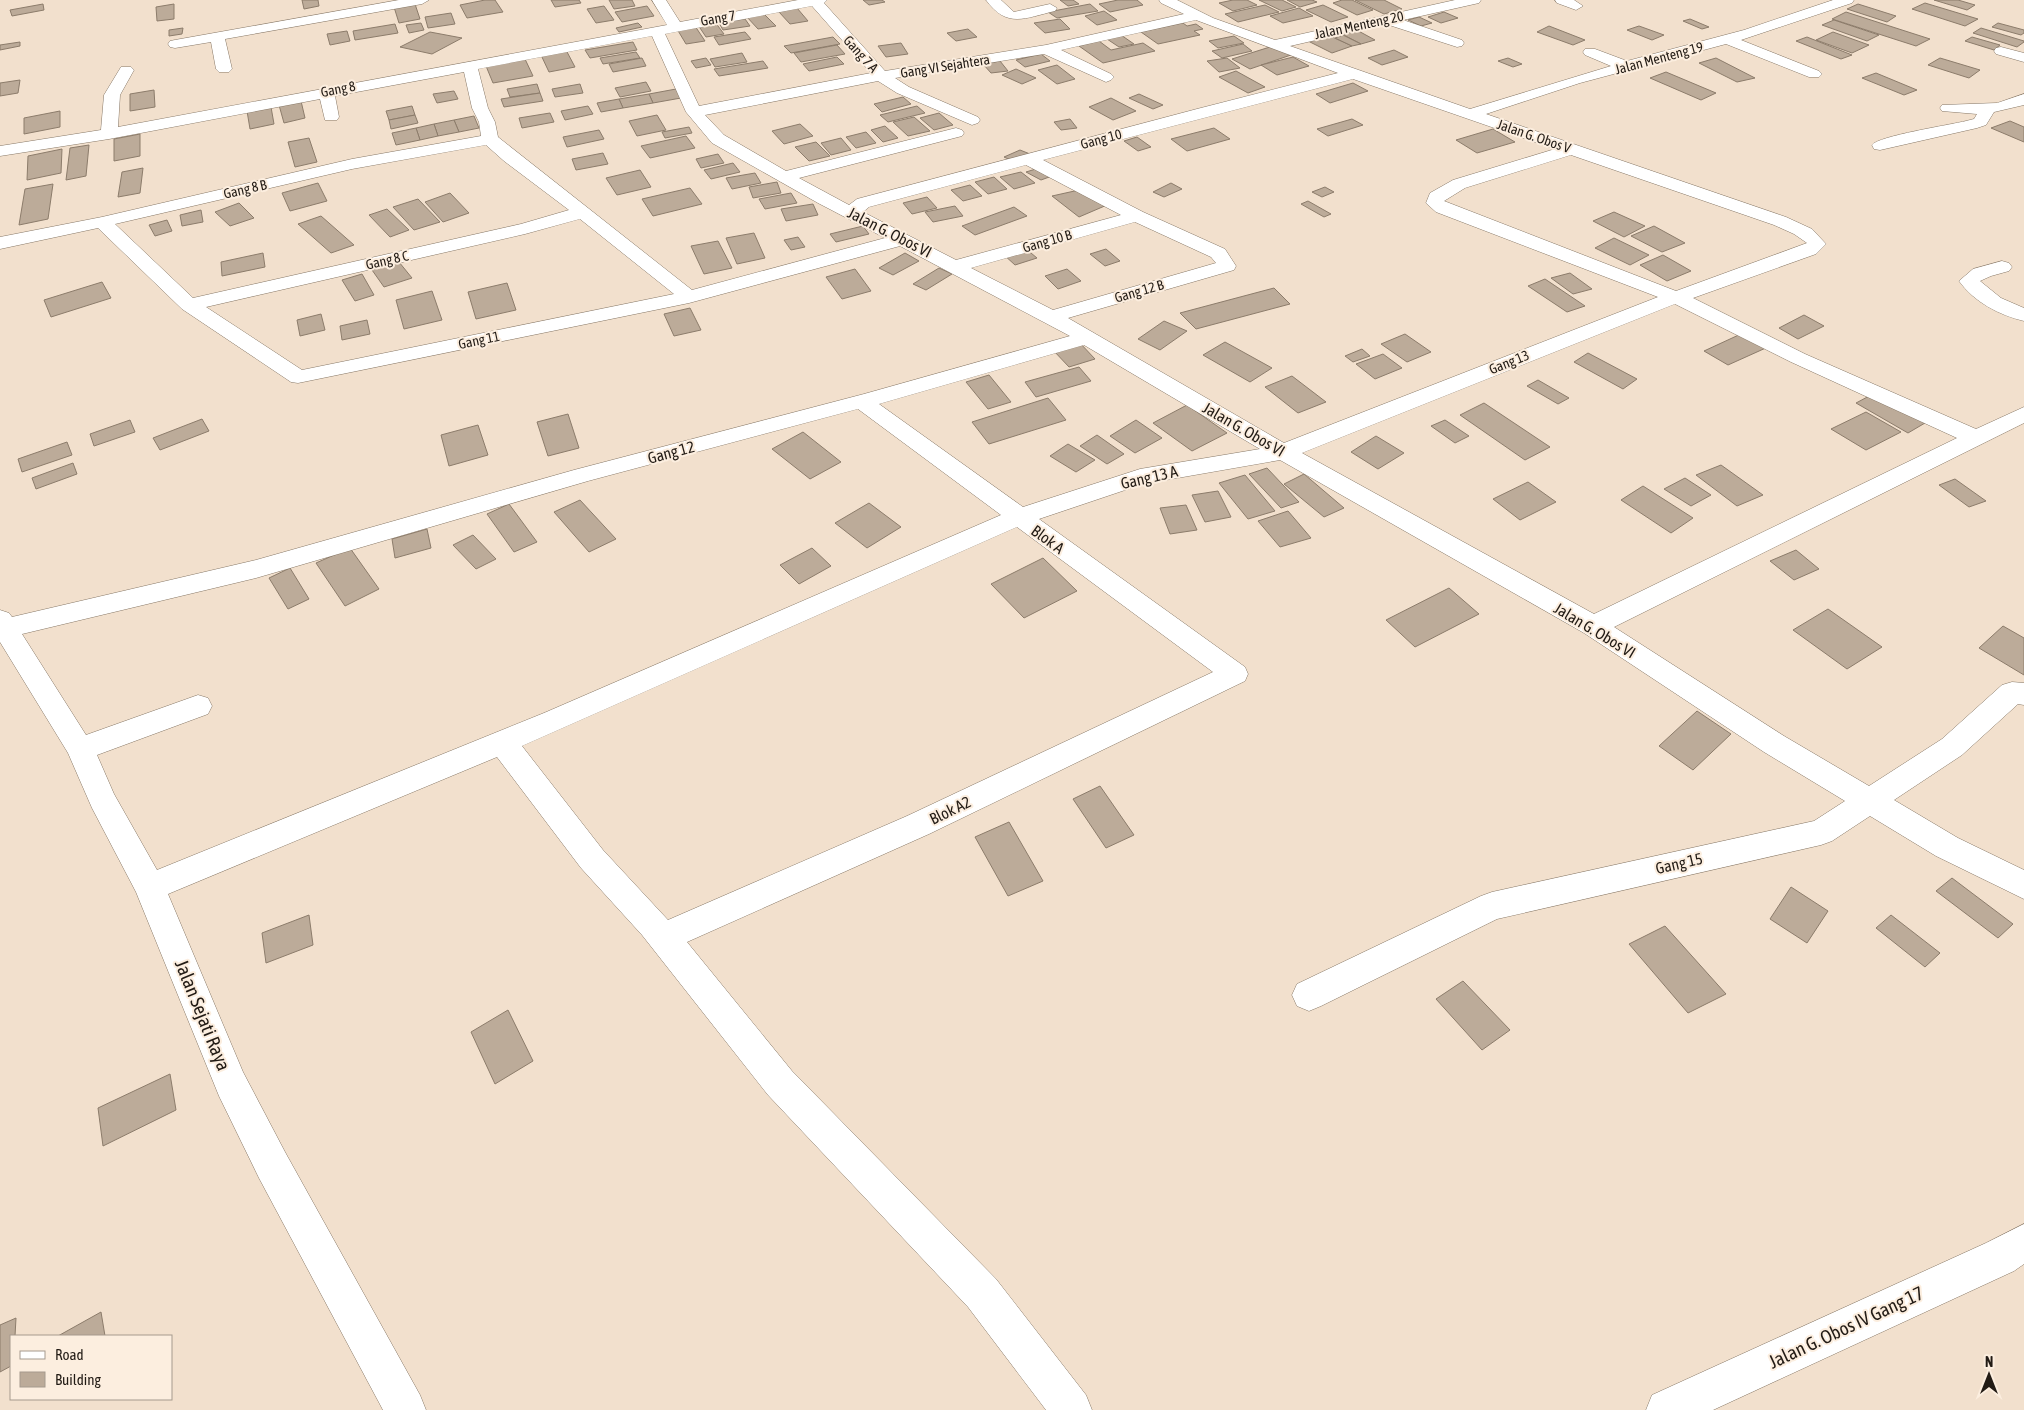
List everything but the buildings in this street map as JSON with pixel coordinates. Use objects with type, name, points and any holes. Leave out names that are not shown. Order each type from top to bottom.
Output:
[{"type":"street","points":[[175,44],[422,0]]},
{"type":"street","name":"Jalan G. Obos VI","points":[[659,0],[665,28],[694,112],[718,139],[1052,317],[1283,452],[1593,626],[1774,744],[1947,847],[2024,885]]},
{"type":"street","points":[[993,0],[1009,15],[1013,16],[1050,8]]},
{"type":"street","points":[[1562,0],[1576,6]]},
{"type":"street","name":"Gang 7","points":[[665,28],[818,1]]},
{"type":"street","name":"Gang 7 A","points":[[818,1],[881,76],[903,90],[972,120]]},
{"type":"street","name":"Jalan Menteng 20","points":[[1274,45],[1463,1]]},
{"type":"street","name":"Jalan Menteng 19","points":[[1470,114],[1575,80],[1727,39],[1842,1]]},
{"type":"street","name":"Jalan G. Obos V","points":[[1169,2],[1194,8],[1274,45],[1354,74],[1690,192],[1780,221],[1806,233],[1817,244],[1809,250],[1736,277]]},
{"type":"street","name":"Gang VI Sejahtera","points":[[694,112],[881,76],[1046,49],[1194,8]]},
{"type":"street","points":[[1387,20],[1457,44]]},
{"type":"street","name":"Gang 8","points":[[0,151],[109,134],[665,28]]},
{"type":"street","points":[[217,37],[224,68]]},
{"type":"street","points":[[1727,39],[1814,74]]},
{"type":"street","points":[[1046,49],[1106,77]]},
{"type":"street","points":[[2001,50],[2024,58]]},
{"type":"street","points":[[1590,52],[1626,66]]},
{"type":"street","points":[[470,65],[480,108],[487,122],[490,139],[510,157],[583,212],[689,297]]},
{"type":"street","points":[[109,134],[112,95],[126,70]]},
{"type":"street","name":"Gang 10","points":[[852,212],[863,203],[1354,74]]},
{"type":"street","points":[[326,92],[331,117]]},
{"type":"street","points":[[1948,108],[1989,108],[2012,105],[2024,99]]},
{"type":"street","points":[[1880,145],[1893,140],[1934,134],[1980,122],[1989,108]]},
{"type":"street","points":[[785,176],[956,133]]},
{"type":"street","name":"Gang 8 B","points":[[0,243],[102,222],[352,164],[490,139]]},
{"type":"street","points":[[1572,149],[1459,184],[1439,194],[1436,197],[1435,203],[1442,208],[1496,230],[1675,297],[1815,366],[1977,438]]},
{"type":"street","points":[[1028,159],[1137,216]]},
{"type":"street","name":"Gang 8 C","points":[[189,305],[525,229],[583,212]]},
{"type":"street","name":"Gang 10 B","points":[[956,266],[1137,216]]},
{"type":"street","name":"Gang 12 B","points":[[1052,317],[1227,266],[1218,253],[1137,216]]},
{"type":"street","name":"Gang 11","points":[[102,222],[189,305],[298,377],[689,297],[903,238]]},
{"type":"street","points":[[2002,267],[1987,270],[1968,281],[1977,292],[2000,305],[2024,315]]},
{"type":"street","name":"Gang 13","points":[[1283,452],[1675,297],[1736,277]]},
{"type":"street","name":"Gang 12","points":[[1,626],[256,569],[582,475],[862,402],[1086,338]]},
{"type":"street","name":"Blok A","points":[[862,402],[1234,674]]},
{"type":"street","points":[[1593,626],[2024,414]]},
{"type":"street","name":"Gang 13 A","points":[[150,887],[503,743],[1019,518],[1140,477],[1283,452]]},
{"type":"street","name":"Jalan Sejati Raya","points":[[1,626],[80,749],[102,799],[150,887],[231,1084],[280,1182],[405,1410]]},
{"type":"street","name":"Blok A2","points":[[663,938],[918,825],[1234,674]]},
{"type":"street","name":"Gang 15","points":[[1309,995],[1492,906],[1821,832],[1952,747],[2012,693],[2024,694]]},
{"type":"street","points":[[80,749],[198,706]]},
{"type":"street","points":[[503,743],[592,859],[663,938],[780,1084],[982,1293],[1070,1410]]},
{"type":"street","name":"Jalan G. Obos IV Gang 17","points":[[1667,1410],[2000,1257],[2024,1243]]}]
